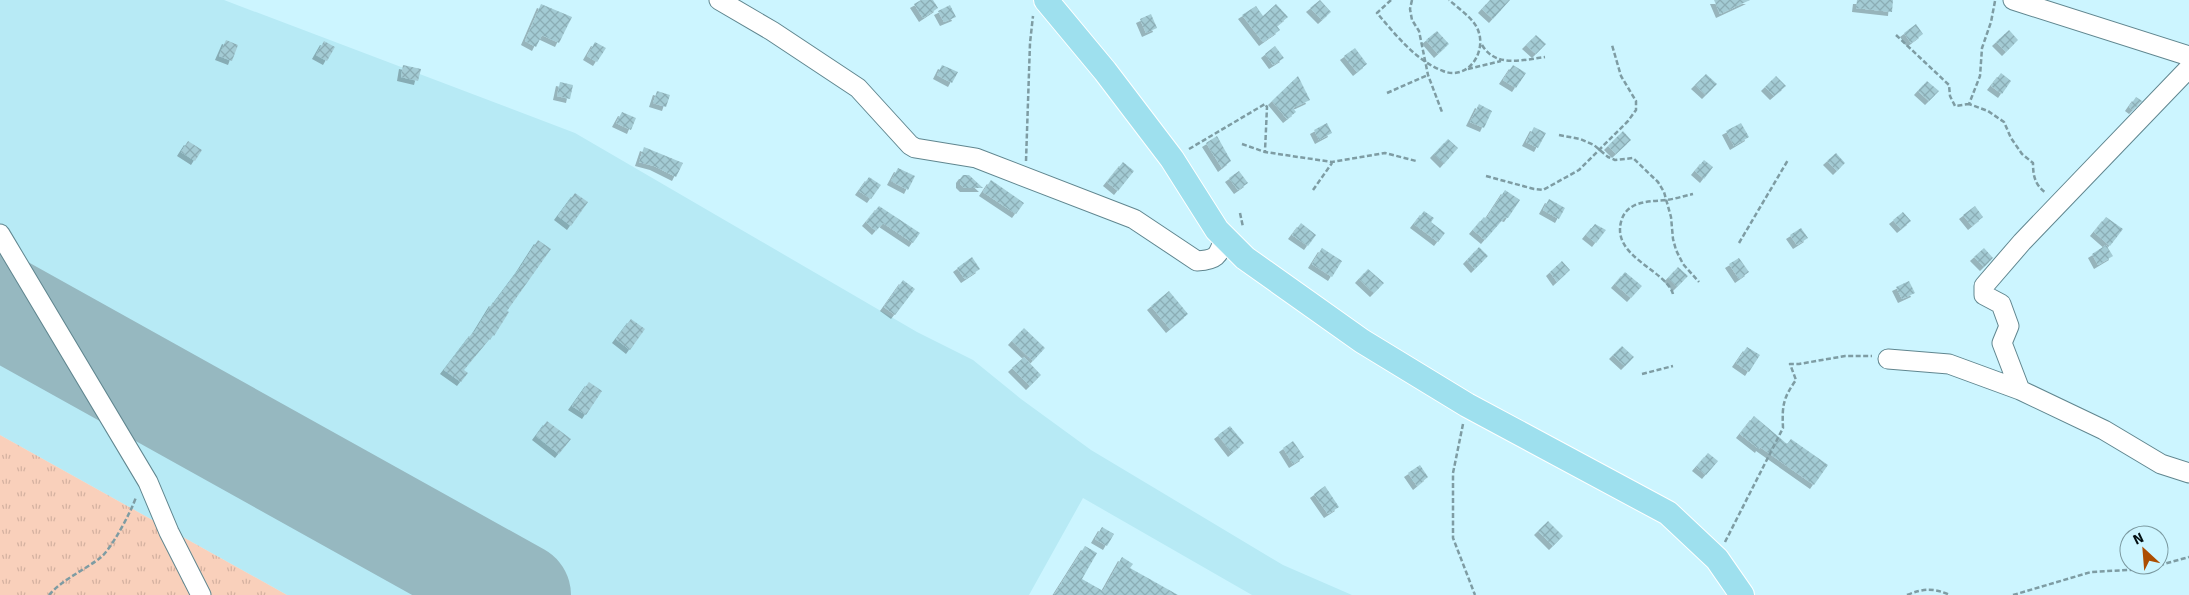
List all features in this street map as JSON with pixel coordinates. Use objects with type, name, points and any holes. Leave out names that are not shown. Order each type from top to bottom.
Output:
[{"type":"main road","points":[[1040,4],[1105,70],[1172,159],[1224,239],[1245,258],[1362,341],[1467,405],[1668,513],[1717,559],[1742,595]]},
{"type":"street","points":[[719,0],[772,31],[858,88],[910,145],[915,148],[968,156],[1134,219],[1197,261],[1208,261],[1218,255],[1224,239]]},
{"type":"street","points":[[2013,0],[2189,56]]},
{"type":"street","points":[[2020,390],[2002,343],[2009,326],[2004,311],[2001,304],[1984,295],[1984,286],[2022,242],[2189,68]]},
{"type":"street","points":[[0,234],[148,482],[169,532],[201,595]]},
{"type":"street","points":[[1888,359],[1949,364],[2020,390],[2104,430],[2161,464],[2189,473]]},
{"type":"path","points":[[1391,0],[1377,13],[1403,43],[1444,72],[1455,73],[1501,61],[1545,57]]},
{"type":"path","points":[[1412,0],[1410,9],[1412,20],[1419,31],[1428,75],[1442,112]]},
{"type":"path","points":[[1449,0],[1475,24],[1486,52],[1501,61]]},
{"type":"path","points":[[1969,104],[1980,76],[1982,48],[1991,22],[1995,0]]},
{"type":"path","points":[[1025,177],[1030,43],[1040,4]]},
{"type":"path","points":[[1896,35],[1949,85],[1950,96],[1955,106],[1969,104],[1988,112],[2004,122],[2011,138],[2022,154],[2033,163],[2033,177],[2040,188],[2061,203]]},
{"type":"path","points":[[1464,70],[1472,65],[1482,45]]},
{"type":"path","points":[[1486,176],[1543,190],[1579,170],[1628,121],[1636,110],[1636,101],[1621,76],[1612,45]]},
{"type":"path","points":[[1387,92],[1428,75]]},
{"type":"path","points":[[1172,159],[1265,104],[1267,107],[1265,152]]},
{"type":"path","points":[[1559,135],[1580,139],[1615,160],[1633,158],[1658,182],[1668,200],[1676,250],[1683,264],[1699,282]]},
{"type":"path","points":[[1242,144],[1265,152],[1332,162],[1385,152],[1416,161]]},
{"type":"path","points":[[1738,243],[1788,160]]},
{"type":"path","points":[[1313,190],[1332,162]]},
{"type":"path","points":[[1673,294],[1666,281],[1649,270],[1628,250],[1621,234],[1620,224],[1624,212],[1634,206],[1692,194]]},
{"type":"path","points":[[1717,559],[1782,428],[1782,408],[1786,394],[1796,380],[1790,364],[1846,356],[1877,356],[1888,359]]},
{"type":"path","points":[[1642,374],[1673,366]]},
{"type":"path","points":[[1467,405],[1453,473],[1453,538],[1476,595]]},
{"type":"path","points":[[49,595],[56,586],[102,557],[132,509],[137,493],[148,482]]},
{"type":"path","points":[[2013,595],[2091,572],[2146,569],[2189,557]]},
{"type":"path","points":[[1908,595],[1923,589],[1937,589],[1950,595]]},
{"type":"shaded area","points":[[0,0],[224,0],[575,133],[917,332],[973,360],[1021,399],[1091,450],[1283,565],[1352,595],[1252,595],[1083,498],[1029,595],[287,595],[0,435]]},
{"type":"green space","points":[[0,435],[287,595],[0,595]]},
{"type":"building","points":[[921,0],[933,0],[938,8],[923,18],[914,4]]},
{"type":"building","points":[[1320,0],[1331,12],[1322,20],[1310,8]]},
{"type":"building","points":[[1490,0],[1510,0],[1493,19],[1482,9]]},
{"type":"building","points":[[1714,0],[1750,0],[1720,14]]},
{"type":"building","points":[[1857,0],[1893,0],[1892,12],[1856,8]]},
{"type":"building","points":[[541,4],[572,17],[559,43],[542,35],[536,47],[525,41]]},
{"type":"building","points":[[1276,4],[1288,17],[1277,26],[1280,30],[1263,42],[1242,15],[1256,6],[1263,16]]},
{"type":"building","points":[[950,5],[956,17],[944,22],[938,11]]},
{"type":"building","points":[[1151,14],[1157,28],[1146,33],[1140,19]]},
{"type":"building","points":[[1916,24],[1923,34],[1911,43],[1904,33]]},
{"type":"building","points":[[2009,30],[2018,40],[2006,52],[1996,42]]},
{"type":"building","points":[[1437,31],[1449,44],[1438,54],[1426,40]]},
{"type":"building","points":[[1536,35],[1546,44],[1536,54],[1526,45]]},
{"type":"building","points":[[226,40],[238,45],[232,61],[219,56]]},
{"type":"building","points":[[324,41],[335,47],[327,61],[316,55]]},
{"type":"building","points":[[595,42],[606,48],[597,62],[587,56]]},
{"type":"building","points":[[1275,46],[1284,58],[1273,65],[1265,54]]},
{"type":"building","points":[[1355,48],[1367,64],[1357,72],[1344,56]]},
{"type":"building","points":[[403,65],[421,69],[418,81],[401,77]]},
{"type":"building","points":[[942,65],[958,72],[952,83],[937,75]]},
{"type":"building","points":[[1513,65],[1526,73],[1516,88],[1503,80]]},
{"type":"building","points":[[2001,73],[2011,81],[2002,94],[1991,86]]},
{"type":"building","points":[[1706,74],[1717,84],[1706,95],[1695,85]]},
{"type":"building","points":[[1298,76],[1310,100],[1293,108],[1296,112],[1287,119],[1272,101]]},
{"type":"building","points":[[1776,76],[1786,86],[1774,96],[1765,87]]},
{"type":"building","points":[[1927,81],[1939,91],[1929,101],[1918,91]]},
{"type":"building","points":[[560,82],[573,85],[570,99],[557,96]]},
{"type":"building","points":[[657,91],[670,95],[666,107],[653,103]]},
{"type":"building","points":[[2136,97],[2142,101],[2133,110],[2129,107]]},
{"type":"building","points":[[1479,104],[1492,111],[1484,128],[1470,122]]},
{"type":"building","points":[[622,112],[636,118],[631,130],[616,123]]},
{"type":"building","points":[[1327,123],[1332,133],[1319,140],[1314,130]]},
{"type":"building","points":[[1741,123],[1749,137],[1734,146],[1726,131]]},
{"type":"building","points":[[1534,127],[1546,133],[1538,148],[1526,142]]},
{"type":"building","points":[[1623,131],[1631,140],[1616,154],[1608,146]]},
{"type":"building","points":[[1217,136],[1231,161],[1222,168],[1206,143]]},
{"type":"building","points":[[1448,139],[1458,148],[1444,164],[1434,154]]},
{"type":"building","points":[[188,141],[202,150],[195,161],[181,152]]},
{"type":"building","points":[[644,147],[683,163],[676,177],[654,166],[639,162]]},
{"type":"building","points":[[1836,153],[1845,163],[1837,171],[1827,161]]},
{"type":"building","points":[[1704,160],[1713,167],[1704,179],[1695,171]]},
{"type":"building","points":[[1123,162],[1134,171],[1118,191],[1107,182]]},
{"type":"building","points":[[898,168],[915,176],[908,190],[891,181]]},
{"type":"building","points":[[1239,171],[1248,183],[1238,190],[1229,178]]},
{"type":"building","points":[[963,175],[969,175],[983,188],[964,188],[960,184],[960,179]]},
{"type":"building","points":[[869,177],[881,185],[871,199],[859,191]]},
{"type":"building","points":[[991,180],[1024,203],[1016,214],[983,192]]},
{"type":"building","points":[[1505,190],[1520,200],[1508,218],[1505,217],[1485,240],[1473,230],[1484,217],[1486,219]]},
{"type":"building","points":[[575,193],[588,202],[571,226],[558,216]]},
{"type":"building","points":[[1549,199],[1565,208],[1559,219],[1543,210]]},
{"type":"building","points":[[879,206],[920,233],[913,243],[883,223],[876,231],[866,222]]},
{"type":"building","points":[[1975,206],[1983,217],[1972,226],[1963,215]]},
{"type":"building","points":[[1424,211],[1434,218],[1431,222],[1445,233],[1438,242],[1414,224]]},
{"type":"building","points":[[1903,212],[1911,221],[1901,229],[1893,220]]},
{"type":"building","points":[[2106,217],[2123,229],[2110,246],[2094,232]]},
{"type":"building","points":[[1301,223],[1316,235],[1308,246],[1292,235]]},
{"type":"building","points":[[1595,224],[1606,230],[1596,243],[1586,235]]},
{"type":"building","points":[[1801,228],[1808,238],[1797,245],[1790,235]]},
{"type":"building","points":[[538,240],[551,249],[507,311],[509,312],[494,336],[464,370],[468,373],[461,382],[444,370],[474,333],[493,302],[520,268]]},
{"type":"building","points":[[2106,245],[2113,256],[2098,265],[2092,254]]},
{"type":"building","points":[[1479,247],[1488,256],[1475,269],[1467,260]]},
{"type":"building","points":[[1322,248],[1342,261],[1332,277],[1312,264]]},
{"type":"building","points":[[1984,248],[1993,258],[1984,267],[1974,257]]},
{"type":"building","points":[[972,257],[980,269],[965,279],[957,268]]},
{"type":"building","points":[[1739,258],[1749,272],[1739,279],[1729,264]]},
{"type":"building","points":[[1562,261],[1570,270],[1557,282],[1550,272]]},
{"type":"building","points":[[1678,267],[1688,276],[1677,287],[1668,278]]},
{"type":"building","points":[[1368,269],[1384,283],[1374,293],[1359,279]]},
{"type":"building","points":[[1625,272],[1642,286],[1631,298],[1615,284]]},
{"type":"building","points":[[903,280],[915,289],[895,315],[884,307]]},
{"type":"building","points":[[1909,281],[1915,293],[1902,299],[1896,287]]},
{"type":"building","points":[[1169,291],[1188,314],[1170,329],[1151,306]]},
{"type":"building","points":[[631,319],[645,329],[630,350],[616,339]]},
{"type":"building","points":[[1024,328],[1045,348],[1033,361],[1012,341]]},
{"type":"building","points":[[1622,346],[1634,357],[1625,366],[1613,355]]},
{"type":"building","points":[[1747,347],[1760,355],[1749,372],[1736,363]]},
{"type":"building","points":[[1024,357],[1041,375],[1030,386],[1012,368]]},
{"type":"building","points":[[589,382],[602,391],[586,415],[572,406]]},
{"type":"building","points":[[1754,416],[1787,444],[1791,439],[1828,465],[1814,485],[1760,447],[1759,449],[1740,434]]},
{"type":"building","points":[[547,421],[571,439],[559,454],[536,436]]},
{"type":"building","points":[[1230,426],[1244,443],[1232,453],[1218,435]]},
{"type":"building","points":[[1293,441],[1304,457],[1293,464],[1283,448]]},
{"type":"building","points":[[1708,453],[1718,461],[1706,475],[1696,467]]},
{"type":"building","points":[[1420,465],[1428,477],[1417,486],[1408,473]]},
{"type":"building","points":[[1325,486],[1339,507],[1328,514],[1314,494]]},
{"type":"building","points":[[1548,521],[1563,536],[1553,546],[1538,531]]},
{"type":"building","points":[[1102,527],[1114,534],[1107,546],[1095,539]]},
{"type":"building","points":[[1085,546],[1097,553],[1082,579],[1103,591],[1122,557],[1133,564],[1130,568],[1178,595],[1054,595]]},
{"type":"runway","points":[[0,306],[519,595]]}]
